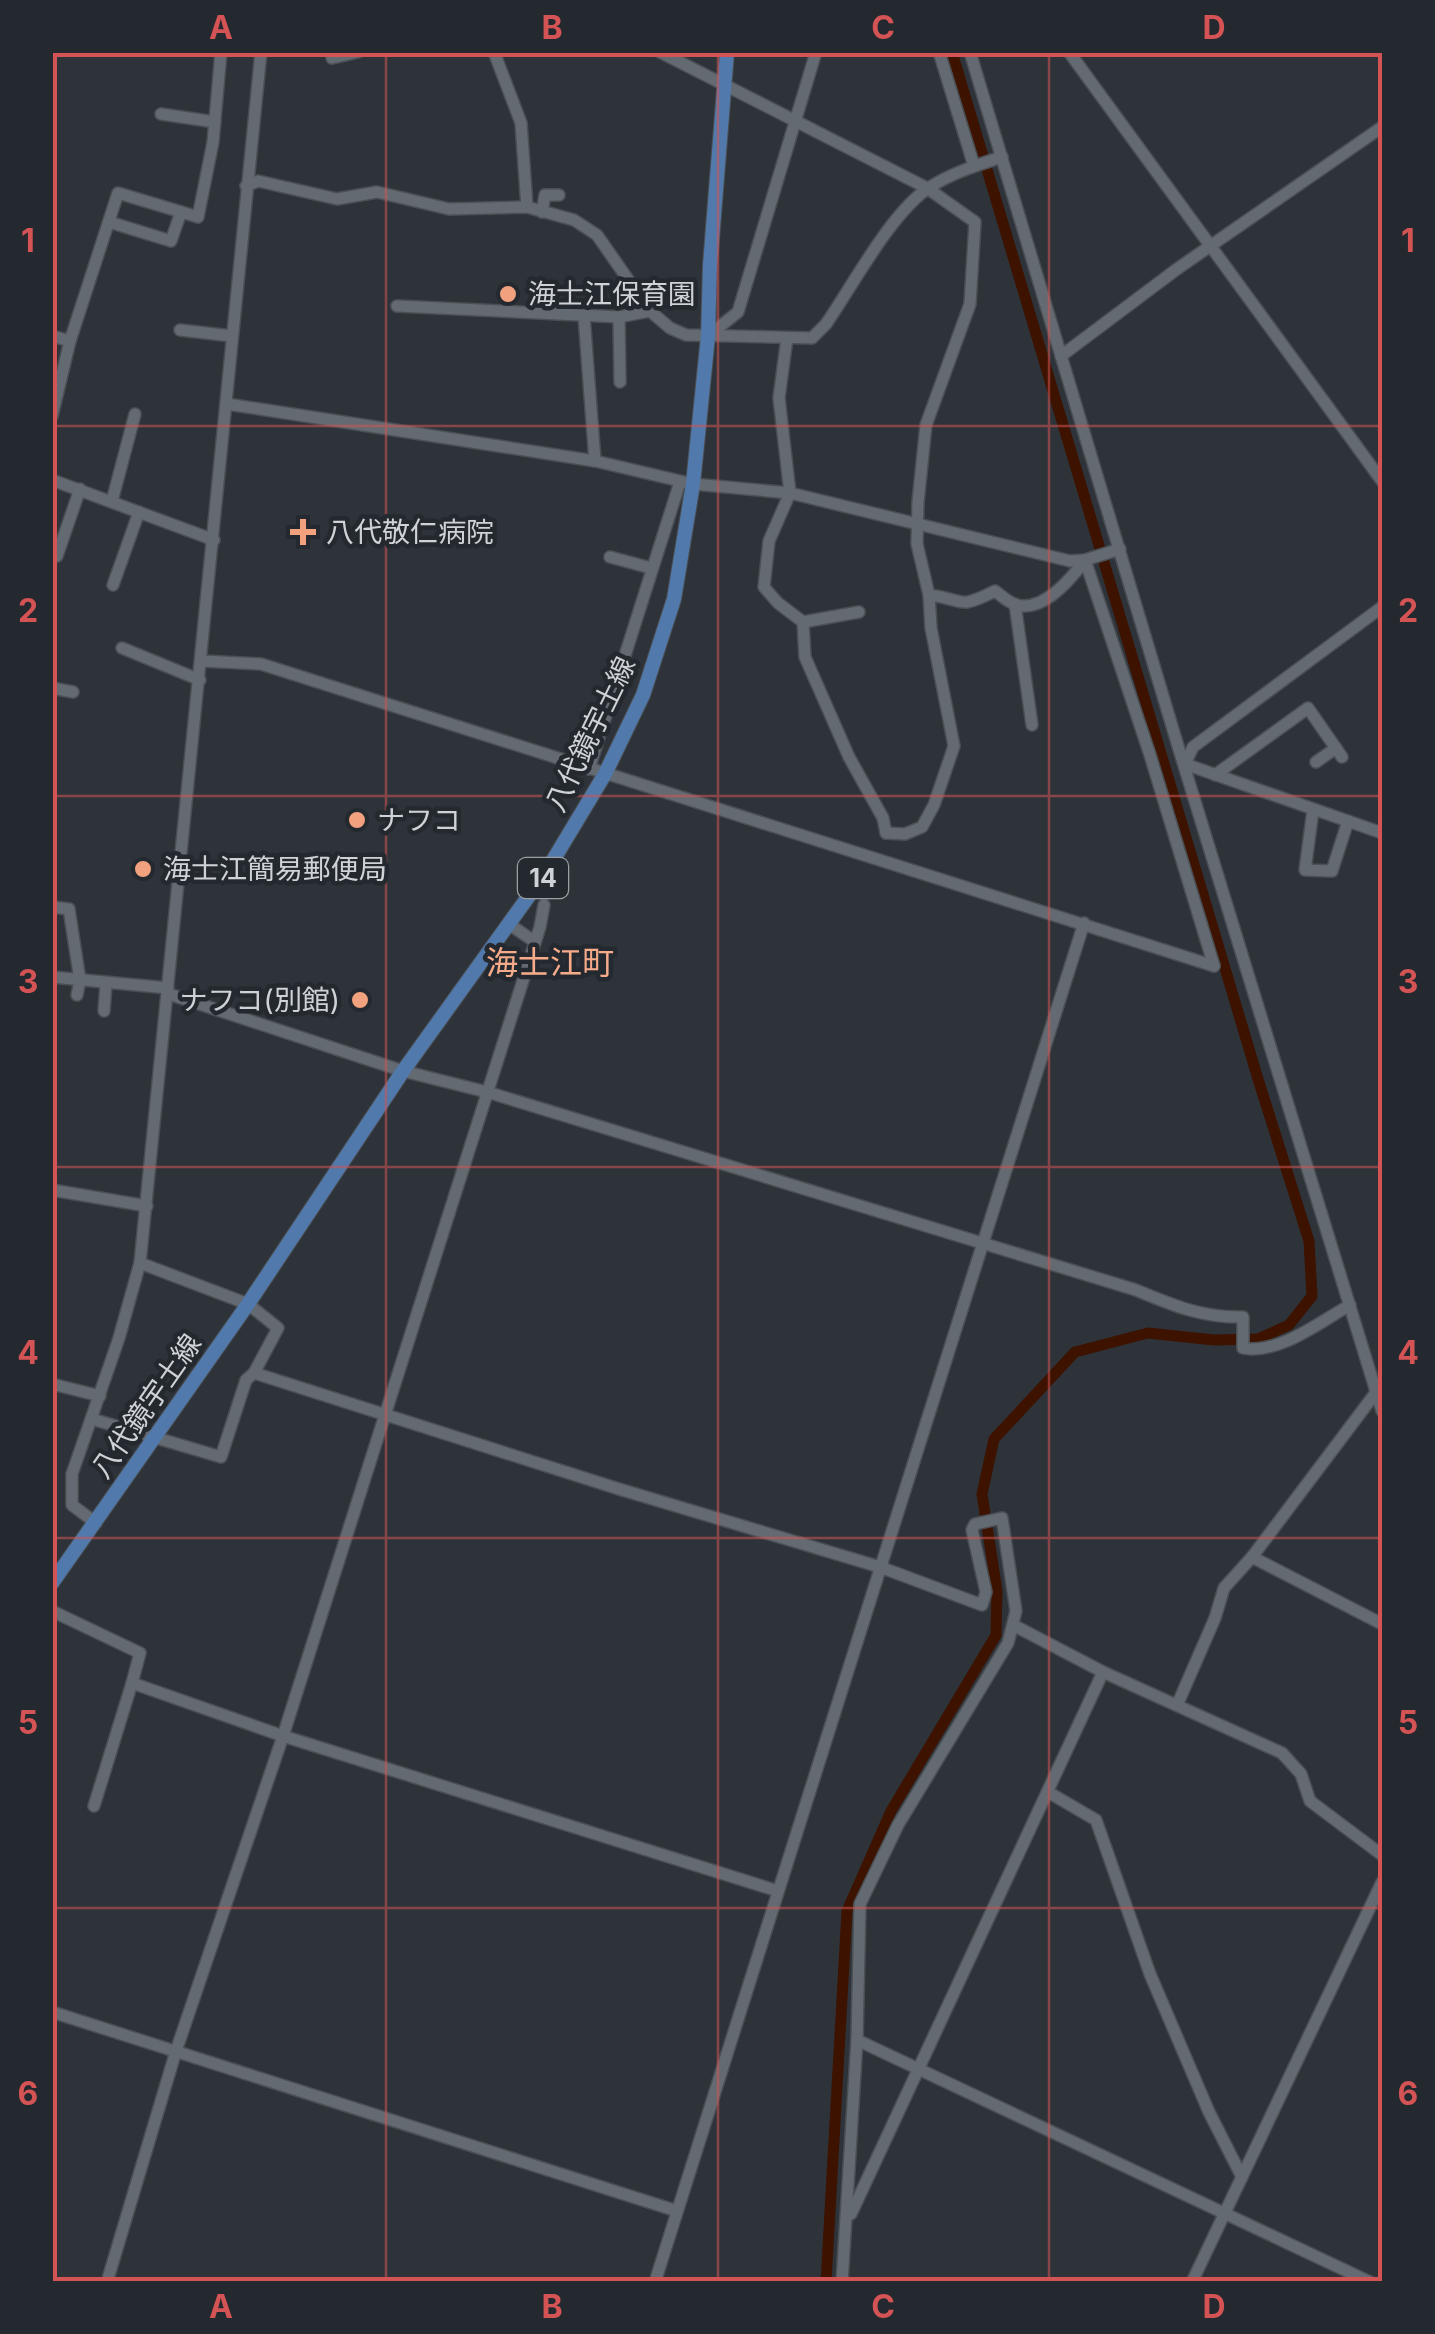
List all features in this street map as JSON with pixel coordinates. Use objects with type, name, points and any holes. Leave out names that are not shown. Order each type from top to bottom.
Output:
[{"type":"main road","name":"八代鏡宇土線","points":[[52,1583],[248,1304],[404,1071],[546,872],[605,774],[642,695],[674,600],[686,483],[708,336],[727,52]]},
{"type":"street","points":[[52,416],[70,342],[118,193],[198,217],[215,122],[221,52]]},
{"type":"street","points":[[96,1524],[72,1505],[70,1491],[72,1474],[140,1262],[260,52]]},
{"type":"street","points":[[332,58],[358,52]]},
{"type":"street","points":[[494,52],[522,122],[526,207]]},
{"type":"street","points":[[660,52],[779,116],[927,188],[974,222],[975,260],[965,322],[926,425],[917,544],[954,746],[922,828],[886,834]]},
{"type":"street","points":[[708,336],[738,312],[816,52]]},
{"type":"street","points":[[940,52],[975,166]]},
{"type":"street","points":[[970,52],[1382,1408]]},
{"type":"street","points":[[1069,52],[1382,481]]},
{"type":"street","points":[[161,114],[215,122]]},
{"type":"street","points":[[1061,356],[1382,126]]},
{"type":"street","points":[[246,186],[258,181],[336,199],[377,192],[449,209],[526,207],[574,220],[597,235],[650,311],[686,336],[812,338],[826,324],[904,210],[927,188],[1001,157]]},
{"type":"street","points":[[542,212],[545,194],[559,194]]},
{"type":"street","points":[[109,222],[173,244],[181,212]]},
{"type":"street","points":[[397,306],[619,317],[650,311]]},
{"type":"street","points":[[584,316],[594,461]]},
{"type":"street","points":[[619,317],[620,382]]},
{"type":"street","points":[[180,330],[232,336]]},
{"type":"street","points":[[52,336],[70,342]]},
{"type":"street","points":[[787,338],[779,398],[790,493],[770,540],[764,587],[803,622],[859,612]]},
{"type":"street","points":[[227,404],[594,461],[686,483],[790,493],[1070,560],[1120,550]]},
{"type":"street","points":[[112,500],[135,414]]},
{"type":"street","points":[[52,480],[214,540]]},
{"type":"street","points":[[589,768],[651,568],[686,483]]},
{"type":"street","points":[[57,556],[80,489]]},
{"type":"street","points":[[113,585],[139,512]]},
{"type":"street","points":[[610,558],[651,568]]},
{"type":"street","points":[[929,595],[960,604],[995,591],[1015,604],[1037,604],[1073,577],[1085,560]]},
{"type":"street","points":[[202,661],[261,664],[1214,966],[1150,754],[1085,560]]},
{"type":"street","points":[[1015,604],[1032,725]]},
{"type":"street","points":[[1185,764],[1193,746],[1382,607]]},
{"type":"street","points":[[803,622],[805,657],[849,758],[882,818],[886,834]]},
{"type":"street","points":[[122,648],[200,680]]},
{"type":"street","points":[[52,688],[73,692]]},
{"type":"street","points":[[1215,776],[1308,708],[1339,752],[1316,762]]},
{"type":"street","points":[[1185,764],[1382,832]]},
{"type":"street","points":[[1313,810],[1305,870],[1332,872],[1348,821]]},
{"type":"street","points":[[870,856],[886,834]]},
{"type":"street","points":[[107,2282],[176,2051],[283,1736],[544,904]]},
{"type":"street","points":[[52,907],[69,909],[80,980],[76,995]]},
{"type":"street","points":[[655,2282],[1084,922]]},
{"type":"street","points":[[509,924],[535,942]]},
{"type":"street","points":[[52,976],[168,991],[404,1071],[487,1092],[1136,1290],[1194,1314],[1243,1317],[1243,1348],[1256,1351],[1279,1344],[1350,1305]]},
{"type":"street","points":[[104,1011],[106,984]]},
{"type":"street","points":[[52,1190],[147,1206]]},
{"type":"street","points":[[92,1419],[221,1458],[246,1380],[254,1373],[278,1328],[248,1304],[140,1262]]},
{"type":"street","points":[[254,1373],[618,1490],[880,1567],[982,1605],[986,1592],[972,1530],[975,1524],[1002,1518],[1016,1610],[1008,1643],[898,1826],[860,1904],[857,2040],[842,2282]]},
{"type":"street","points":[[52,1384],[100,1396]]},
{"type":"street","points":[[1178,1703],[1224,1588],[1252,1558],[1377,1391]]},
{"type":"street","points":[[1252,1558],[1382,1624]]},
{"type":"street","points":[[52,1612],[140,1653],[94,1806]]},
{"type":"street","points":[[1013,1624],[1104,1672],[1282,1753],[1301,1774],[1310,1801],[1382,1855]]},
{"type":"street","points":[[847,2222],[1104,1672]]},
{"type":"street","points":[[132,1683],[283,1736],[778,1891]]},
{"type":"street","points":[[1048,1792],[1096,1820],[1150,1974],[1242,2177]]},
{"type":"street","points":[[1192,2282],[1382,1882]]},
{"type":"street","points":[[52,2012],[677,2211]]},
{"type":"street","points":[[857,2040],[1370,2282]]},
{"type":"waterway","points":[[826,2282],[847,1911],[891,1811],[996,1635],[997,1591],[982,1494],[994,1439],[1075,1352],[1148,1333],[1214,1340],[1258,1339],[1289,1325],[1312,1296],[1309,1241],[952,52]]},
{"type":"place","name":"海士江保育園","points":[[508,294]]},
{"type":"place","name":"八代敬仁病院","points":[[303,532]]},
{"type":"place","name":"ナフコ","points":[[357,820]]},
{"type":"place","name":"海士江簡易郵便局","points":[[143,869]]},
{"type":"place","name":"ナフコ(別館)","points":[[360,1000]]},
{"type":"district","name":"海士江町","points":[[550,963]]}]
